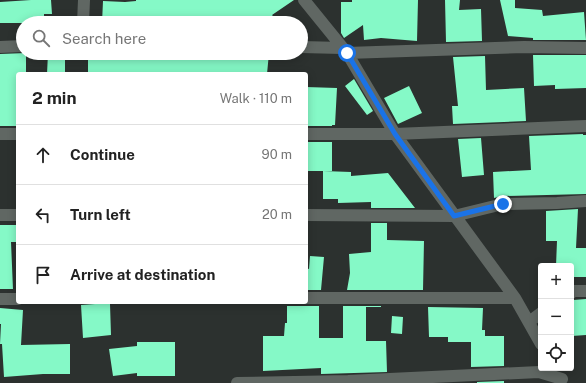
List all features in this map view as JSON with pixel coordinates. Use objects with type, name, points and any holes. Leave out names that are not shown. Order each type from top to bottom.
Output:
[{"type":"street","points":[[83,16],[84,0]]},
{"type":"street","points":[[304,0],[344,50],[395,134],[515,298],[538,338]]},
{"type":"street","points":[[0,47],[16,46]]},
{"type":"street","points":[[308,47],[344,50],[524,47],[586,48]]},
{"type":"street","points":[[308,134],[395,134],[586,126]]},
{"type":"street","points":[[0,134],[16,134]]},
{"type":"street","points":[[308,215],[454,216],[503,204],[586,201]]},
{"type":"street","points":[[0,215],[16,215]]},
{"type":"street","points":[[574,291],[586,291]]},
{"type":"street","points":[[308,298],[515,298]]},
{"type":"street","points":[[0,299],[16,299]]},
{"type":"street","points":[[529,322],[538,315]]},
{"type":"street","points":[[557,371],[563,381]]},
{"type":"street","points":[[237,383],[356,380],[539,372],[563,381]]},
{"type":"building","points":[[51,0],[52,14],[44,14],[44,16],[16,16],[16,23],[0,23],[0,2]]},
{"type":"building","points":[[294,0],[272,15],[273,16],[102,16],[103,1]]},
{"type":"building","points":[[352,0],[418,0],[417,41],[381,38],[364,40],[363,25],[344,38],[341,33],[341,2],[352,2]]},
{"type":"building","points":[[445,0],[460,0],[459,10],[481,9],[482,41],[446,42]]},
{"type":"building","points":[[500,0],[515,0],[515,8],[542,10],[543,16],[584,12],[586,40],[533,40],[533,38],[508,36]]},
{"type":"building","points":[[16,53],[16,60],[26,60],[26,72],[16,72],[16,126],[0,126],[0,54]]},
{"type":"building","points":[[533,55],[586,55],[586,88],[555,89],[555,85],[534,86]]},
{"type":"building","points":[[485,56],[486,90],[524,88],[526,121],[453,124],[452,106],[458,106],[453,57]]},
{"type":"building","points":[[48,60],[65,60],[65,72],[47,72]]},
{"type":"building","points":[[88,60],[268,60],[267,72],[88,72]]},
{"type":"building","points":[[354,79],[373,111],[367,115],[345,86]]},
{"type":"building","points":[[409,86],[422,113],[398,124],[384,98]]},
{"type":"building","points":[[308,87],[337,88],[335,125],[308,126]]},
{"type":"building","points":[[586,135],[586,194],[503,196],[494,198],[493,172],[531,170],[529,136]]},
{"type":"building","points":[[481,138],[484,175],[462,177],[458,139]]},
{"type":"building","points":[[308,142],[332,142],[332,171],[308,171]]},
{"type":"building","points":[[323,171],[351,172],[351,176],[388,173],[415,208],[371,208],[371,202],[338,203],[338,199],[323,199]]},
{"type":"building","points":[[578,209],[576,248],[586,248],[586,277],[574,277],[574,263],[556,263],[557,241],[546,241],[546,211]]},
{"type":"building","points":[[371,223],[387,223],[387,240],[424,241],[423,290],[347,290],[350,273],[349,254],[371,252]]},
{"type":"building","points":[[0,225],[16,225],[16,242],[11,242],[13,289],[0,289]]},
{"type":"building","points":[[310,256],[324,257],[321,290],[308,290]]},
{"type":"building","points":[[586,299],[586,335],[574,336],[574,300]]},
{"type":"building","points":[[110,304],[111,335],[83,338],[81,305]]},
{"type":"building","points":[[287,306],[319,306],[319,338],[343,338],[343,306],[381,306],[366,307],[366,341],[386,341],[387,372],[321,374],[321,368],[263,371],[263,336],[284,336],[285,323],[287,323]]},
{"type":"building","points":[[428,307],[483,308],[482,330],[485,330],[485,336],[504,336],[504,366],[471,367],[471,342],[448,342],[448,337],[429,337]]},
{"type":"building","points":[[0,308],[23,310],[21,345],[70,344],[70,374],[43,374],[4,377],[2,344],[0,344]]},
{"type":"building","points":[[392,316],[403,317],[402,334],[391,333]]},
{"type":"building","points":[[137,342],[175,342],[175,376],[137,376],[137,373],[113,376],[109,349],[137,346]]},
{"type":"building","points":[[504,381],[504,383],[477,383],[477,382]]},
{"type":"route","points":[[347,53],[395,134],[454,216],[503,204]]}]
